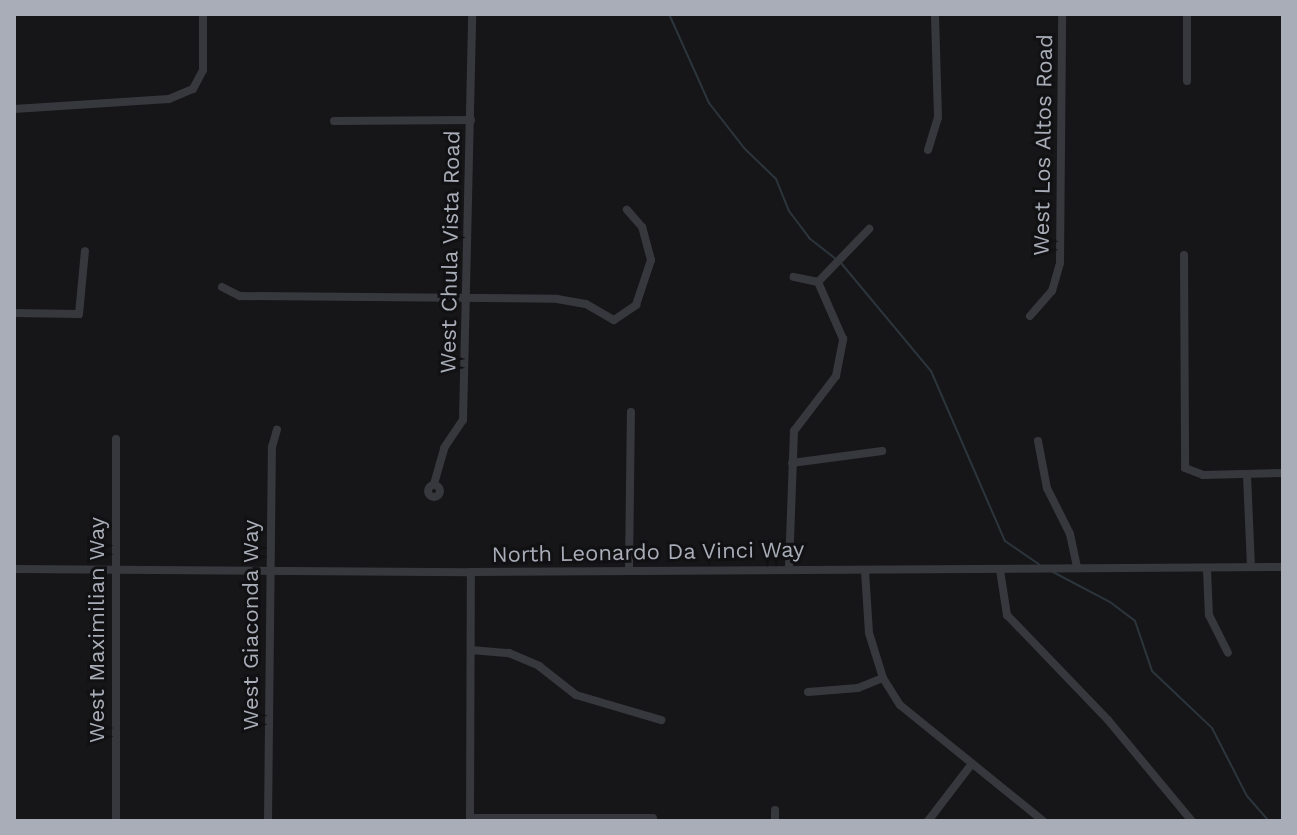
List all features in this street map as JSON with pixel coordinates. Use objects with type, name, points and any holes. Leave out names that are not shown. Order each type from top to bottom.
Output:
[{"type":"street","points":[[14,109],[169,99],[193,89],[203,70],[203,14]]},
{"type":"street","name":"West Chula Vista Road","points":[[434,484],[444,448],[463,420],[469,297],[472,14]]},
{"type":"street","points":[[928,150],[938,117],[935,14]]},
{"type":"street","name":"West Los Altos Road","points":[[1030,316],[1052,291],[1060,263],[1062,14]]},
{"type":"street","points":[[1187,14],[1187,81]]},
{"type":"street","points":[[334,121],[471,120]]},
{"type":"street","points":[[222,287],[240,296],[557,299],[586,304],[611,324],[622,319],[636,305],[651,260],[642,227],[627,210]]},
{"type":"street","points":[[818,282],[869,229]]},
{"type":"street","points":[[14,313],[79,314],[85,251]]},
{"type":"street","points":[[1184,255],[1182,470],[1194,474],[1283,473]]},
{"type":"street","points":[[794,277],[818,282]]},
{"type":"street","points":[[789,567],[794,431],[836,376],[843,339],[818,282]]},
{"type":"street","points":[[629,569],[631,412]]},
{"type":"street","name":"West Giaconda Way","points":[[268,821],[269,567],[272,447],[277,430]]},
{"type":"street","name":"West Maximilian Way","points":[[116,439],[116,821]]},
{"type":"street","points":[[1038,441],[1044,480],[1070,534],[1077,567]]},
{"type":"street","points":[[792,463],[882,451]]},
{"type":"street","points":[[1247,475],[1251,567]]},
{"type":"street","name":"North Leonardo Da Vinci Way","points":[[14,569],[269,567],[471,572],[789,567],[865,571],[1283,567]]},
{"type":"street","points":[[1000,570],[1007,615],[1108,720],[1192,821]]},
{"type":"street","points":[[1207,570],[1209,615],[1228,653]]},
{"type":"street","points":[[865,571],[869,633],[883,678],[900,705],[1043,821]]},
{"type":"street","points":[[471,572],[470,820],[653,818]]},
{"type":"street","points":[[471,650],[509,653],[539,666],[576,695],[661,720]]},
{"type":"street","points":[[808,692],[858,688],[883,678]]},
{"type":"street","points":[[928,821],[971,765]]},
{"type":"street","points":[[775,810],[775,821]]},
{"type":"waterway","points":[[669,14],[709,103],[744,148],[776,179],[789,211],[809,238],[836,259]]},
{"type":"waterway","points":[[841,263],[931,371],[1005,541],[1040,565]]},
{"type":"waterway","points":[[1053,572],[1110,602],[1135,621],[1152,671],[1212,728],[1247,796],[1269,821]]}]
